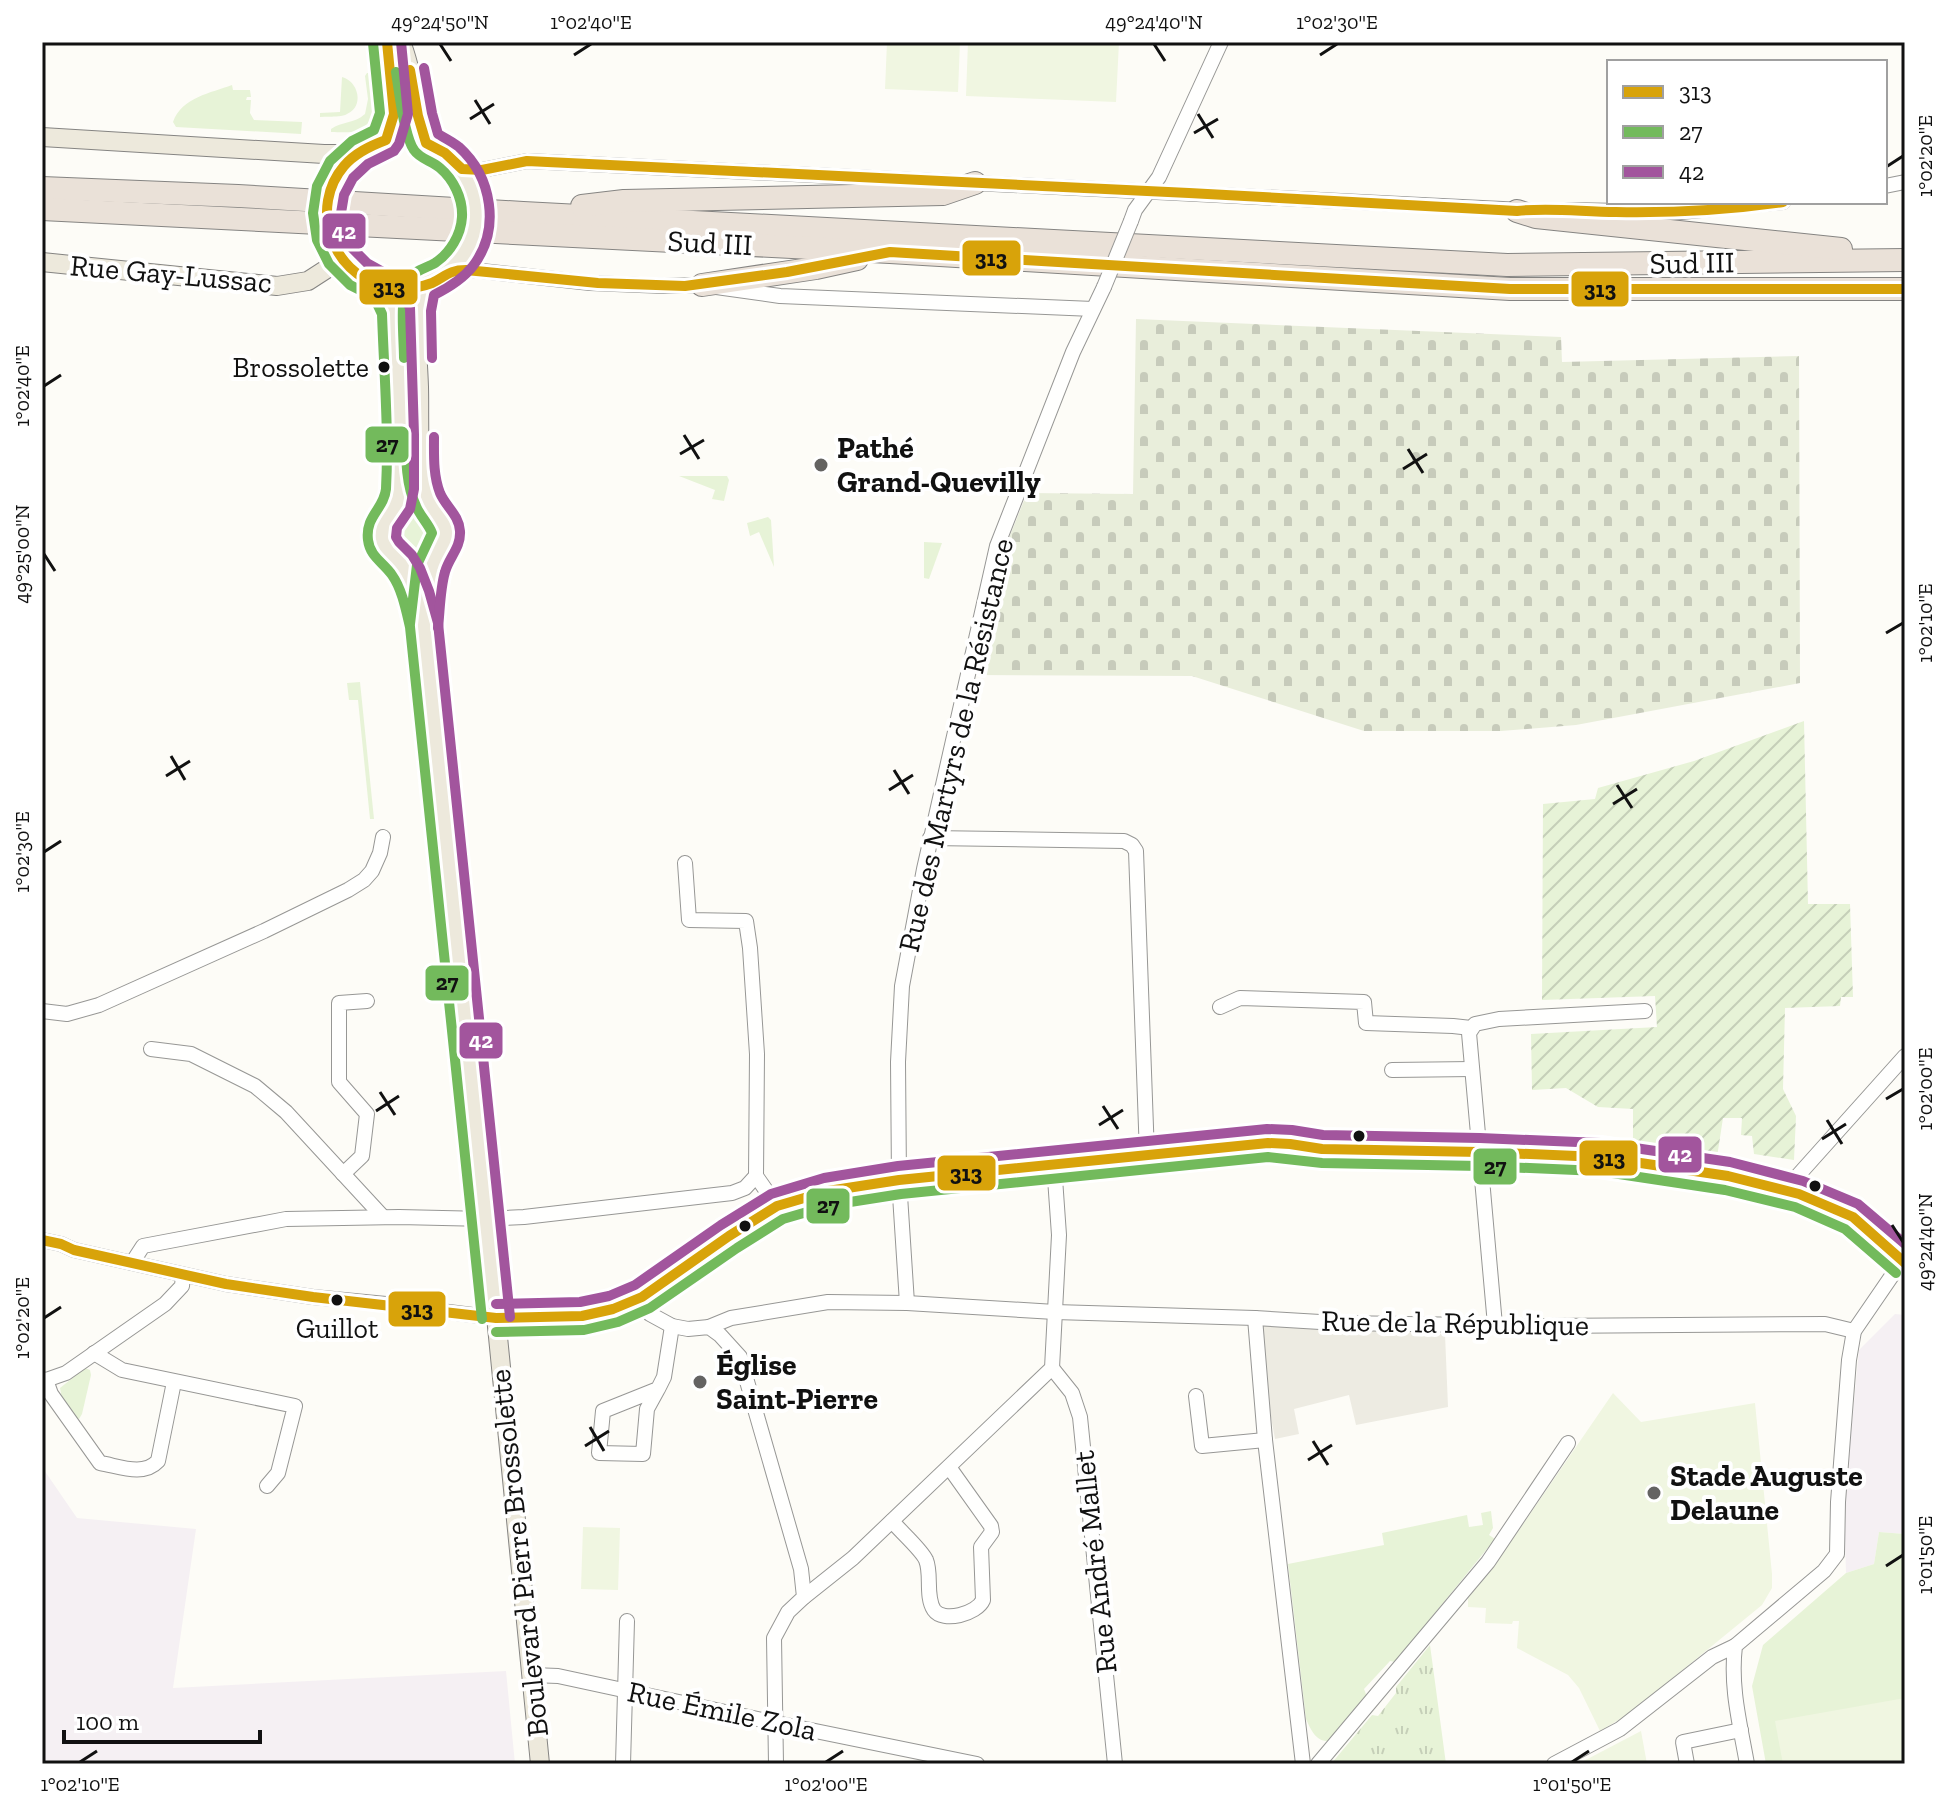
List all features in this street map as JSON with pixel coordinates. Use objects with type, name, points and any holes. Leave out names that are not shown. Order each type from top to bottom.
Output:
[{"type":"highway","points":[[523,213],[624,201],[943,194],[975,183]]},
{"type":"highway","name":"Sud III","points":[[42,188],[1507,265],[1905,260]]},
{"type":"highway","name":"Sud III","points":[[42,209],[890,252],[1510,289],[1905,289]]},
{"type":"highway","points":[[1517,211],[1536,217],[1865,252],[1905,260]]},
{"type":"highway","points":[[702,285],[816,268],[890,252]]},
{"type":"main road","points":[[386,140],[394,114],[387,42]]},
{"type":"main road","points":[[401,42],[408,60],[426,143]]},
{"type":"main road","points":[[42,137],[356,154]]},
{"type":"main road","points":[[399,139],[426,143],[445,153],[462,169],[471,187],[476,219],[469,247],[452,269],[437,280],[403,289],[384,287],[361,277],[342,259],[331,241],[327,202],[343,166],[371,145],[399,139]]},
{"type":"main road","name":"Rue Gay-Lussac","points":[[42,262],[277,286],[308,281],[342,259]]},
{"type":"main road","points":[[421,286],[417,310],[420,457],[430,506]]},
{"type":"main road","points":[[384,287],[396,311],[400,477],[397,506]]},
{"type":"main road","points":[[410,501],[430,506],[442,519],[446,531],[444,544],[434,559],[418,565],[402,563],[387,551],[382,537],[384,522],[397,506],[410,501]]},
{"type":"main road","name":"Boulevard Pierre Brossolette","points":[[424,625],[434,559]]},
{"type":"main road","name":"Boulevard Pierre Brossolette","points":[[402,563],[424,625],[540,1764]]},
{"type":"street","name":"Rue des Martyrs de la Résistance","points":[[907,1303],[899,1180],[898,1062],[902,986],[930,838],[997,546],[1073,352],[1104,287],[1135,210],[1159,177],[1221,42]]},
{"type":"street","points":[[462,169],[482,170],[527,161],[1517,211],[1681,212],[1763,204]]},
{"type":"street","points":[[452,269],[590,283],[702,285],[780,296],[1093,309]]},
{"type":"street","points":[[42,1011],[67,1014],[99,1005],[357,886],[372,871],[383,837]]},
{"type":"street","points":[[930,838],[1124,841],[1132,845],[1136,851],[1147,1155]]},
{"type":"street","points":[[685,863],[689,920],[746,921],[757,1054],[756,1176],[777,1206]]},
{"type":"street","points":[[1220,1007],[1240,998],[1364,1002],[1366,1023],[1471,1028]]},
{"type":"street","points":[[343,1174],[362,1156],[367,1114],[339,1082],[339,1003],[367,1001]]},
{"type":"street","points":[[1495,1325],[1471,1028],[1475,1024],[1499,1019],[1645,1011]]},
{"type":"street","points":[[151,1049],[191,1054],[255,1086],[286,1112],[383,1217]]},
{"type":"street","points":[[1785,1190],[1905,1056]]},
{"type":"street","points":[[1392,1070],[1472,1069]]},
{"type":"street","points":[[42,1240],[183,1275],[313,1297],[496,1318],[582,1316],[613,1309],[642,1297],[777,1206],[828,1191],[899,1180],[1268,1143],[1322,1149],[1600,1157],[1728,1176],[1799,1194],[1853,1217],[1904,1262],[1854,1331],[1838,1502],[1837,1554],[1824,1571],[1735,1646],[1712,1657],[1620,1729],[1554,1764]]},
{"type":"street","points":[[776,1764],[774,1638],[788,1612],[853,1558],[1052,1368],[1059,1235],[1054,1164]]},
{"type":"street","points":[[132,1263],[143,1246],[286,1219],[524,1217],[732,1193],[745,1188],[756,1176]]},
{"type":"street","points":[[174,1382],[158,1461],[152,1468],[142,1471],[100,1463],[44,1380],[66,1373],[165,1304],[182,1286],[183,1275]]},
{"type":"street","points":[[642,1297],[650,1314],[672,1326],[664,1377],[658,1389],[647,1409],[643,1454],[599,1453],[603,1411],[658,1389]]},
{"type":"street","name":"Rue de la République","points":[[672,1326],[688,1329],[709,1327],[731,1318],[828,1302],[1337,1323],[1825,1324],[1854,1331]]},
{"type":"street","points":[[1255,1318],[1265,1440],[1303,1764]]},
{"type":"street","points":[[709,1327],[740,1357],[801,1569],[804,1597]]},
{"type":"street","points":[[94,1353],[122,1370],[295,1406],[278,1473],[267,1486]]},
{"type":"street","name":"Rue André Mallet","points":[[1052,1368],[1072,1393],[1080,1417],[1115,1764]]},
{"type":"street","points":[[1196,1396],[1202,1446],[1265,1440]]},
{"type":"street","points":[[1318,1764],[1488,1562],[1568,1443]]},
{"type":"street","points":[[892,1521],[926,1559],[932,1608],[939,1615],[946,1617],[974,1611],[980,1606],[983,1600],[981,1547],[992,1532],[991,1526],[949,1467]]},
{"type":"street","points":[[623,1764],[627,1621]]},
{"type":"street","points":[[1735,1646],[1732,1671],[1747,1764]]},
{"type":"street","name":"Rue Émile Zola","points":[[532,1675],[558,1676],[775,1723],[910,1757],[977,1764]]},
{"type":"street","points":[[1687,1764],[1683,1742],[1741,1730]]},
{"type":"shaded area","points":[[1895,1314],[1905,1315],[1905,1534],[1879,1532],[1874,1564],[1846,1573],[1844,1505],[1859,1350]]},
{"type":"shaded area","points":[[1262,1325],[1445,1334],[1448,1407],[1356,1425],[1349,1395],[1294,1409],[1299,1434],[1275,1439]]},
{"type":"shaded area","points":[[42,1467],[77,1518],[196,1529],[173,1688],[506,1671],[515,1764],[42,1764]]},
{"type":"green space","points":[[887,42],[960,42],[958,92],[885,89]]},
{"type":"green space","points":[[968,42],[1119,42],[1116,102],[966,96]]},
{"type":"green space","points":[[367,73],[371,73],[374,97],[370,121],[357,131],[331,132],[335,126],[365,114]]},
{"type":"green space","points":[[342,77],[355,88],[356,105],[344,115],[320,117],[320,113],[340,112]]},
{"type":"green space","points":[[232,85],[233,90],[250,90],[251,97],[246,100],[251,100],[250,113],[254,120],[302,122],[301,134],[176,127],[173,122],[177,114],[190,101]]},
{"type":"green space","points":[[1136,319],[1561,337],[1562,362],[1799,356],[1800,683],[1576,725],[1501,731],[1364,731],[1192,676],[977,675],[1007,543],[1027,493],[1133,494]]},
{"type":"green space","points":[[679,476],[727,476],[729,480],[724,501],[712,499],[715,490]]},
{"type":"green space","points":[[412,510],[428,517],[435,533],[428,549],[412,556],[396,549],[389,533],[396,517]]},
{"type":"green space","points":[[768,517],[771,520],[774,567],[759,532],[750,536],[747,523]]},
{"type":"green space","points":[[924,542],[942,543],[929,579],[924,578]]},
{"type":"green space","points":[[360,682],[374,819],[370,819],[358,700],[349,700],[347,683]]},
{"type":"green space","points":[[1804,721],[1808,904],[1850,904],[1853,997],[1841,997],[1840,1006],[1785,1008],[1783,1089],[1796,1116],[1794,1160],[1754,1154],[1752,1136],[1741,1135],[1742,1118],[1723,1118],[1717,1157],[1633,1145],[1633,1109],[1598,1107],[1566,1088],[1532,1090],[1531,1034],[1657,1027],[1655,996],[1542,1000],[1543,804],[1595,799],[1598,788],[1694,761]]},
{"type":"green space","points":[[85,1368],[90,1370],[91,1375],[79,1419],[62,1399],[60,1388]]},
{"type":"green space","name":"Stade Auguste Delaune","points":[[1613,1393],[1641,1422],[1755,1403],[1772,1588],[1762,1605],[1630,1713],[1600,1731],[1579,1688],[1568,1675],[1517,1648],[1519,1621],[1512,1624],[1485,1623],[1486,1608],[1468,1607],[1468,1598],[1495,1565]]},
{"type":"green space","points":[[1491,1511],[1493,1528],[1489,1535],[1495,1539],[1395,1662],[1390,1661],[1364,1689],[1367,1697],[1329,1741],[1317,1737],[1306,1719],[1288,1564],[1384,1545],[1382,1533],[1467,1515],[1469,1527],[1483,1525],[1481,1513]]},
{"type":"green space","points":[[583,1527],[620,1528],[618,1590],[581,1589]]},
{"type":"green space","points":[[1879,1532],[1905,1534],[1905,1764],[1766,1764],[1752,1686],[1763,1645],[1846,1573],[1874,1564]]},
{"type":"green space","points":[[1430,1645],[1446,1764],[1331,1764],[1372,1715],[1378,1716],[1396,1693],[1396,1687]]},
{"type":"green space","points":[[1905,1698],[1905,1764],[1783,1764],[1775,1721]]},
{"type":"green space","points":[[1641,1731],[1647,1764],[1578,1764]]},
{"type":"transit line","name":"313","points":[[387,42],[394,114],[386,140],[363,150],[344,166],[333,182],[327,219],[331,236],[350,268],[365,279],[389,287],[420,287],[460,270],[598,283],[685,286],[787,272],[890,252],[1510,289],[1905,289]]},
{"type":"transit line","name":"42","points":[[401,42],[408,114],[399,144],[394,151],[368,164],[353,178],[344,195],[341,213],[344,231],[352,248],[367,263],[394,278],[410,308],[414,489],[410,509],[397,528],[396,537],[420,568],[438,623],[510,1317]]},
{"type":"transit line","name":"27","points":[[373,43],[380,113],[374,130],[352,141],[330,161],[317,186],[313,213],[317,240],[329,264],[350,285],[374,297],[382,314],[387,423],[386,489],[369,525],[368,540],[374,555],[398,587],[410,627],[482,1319]]},
{"type":"transit line","name":"42","points":[[424,68],[438,134],[459,147],[479,173],[489,204],[490,220],[482,251],[473,266],[455,283],[434,295],[431,311],[432,358]]},
{"type":"transit line","name":"313","points":[[410,70],[426,143],[445,153],[462,169],[482,170],[527,161],[1517,211],[1679,211],[1767,204]]},
{"type":"transit line","name":"27","points":[[396,72],[410,143],[423,158],[445,172],[459,196],[462,210],[457,237],[450,249],[435,263],[414,273],[406,286],[403,306],[404,358]]},
{"type":"transit line","name":"27","points":[[406,437],[410,490],[432,533],[417,565],[410,624]]},
{"type":"transit line","name":"42","points":[[434,437],[438,486],[460,531],[459,542],[443,579],[438,628]]},
{"type":"transit line","name":"42","points":[[496,1304],[580,1302],[609,1296],[635,1285],[771,1194],[824,1178],[898,1166],[1267,1129],[1323,1135],[1601,1143],[1730,1162],[1803,1181],[1858,1204],[1905,1244]]},
{"type":"transit line","name":"313","points":[[42,1240],[226,1284],[313,1297],[496,1318],[582,1316],[613,1309],[642,1297],[777,1206],[828,1191],[899,1180],[1268,1143],[1322,1149],[1600,1157],[1728,1176],[1799,1194],[1853,1217],[1905,1263]]},
{"type":"transit line","name":"27","points":[[496,1332],[584,1330],[618,1322],[650,1308],[783,1219],[831,1205],[901,1194],[1268,1157],[1322,1163],[1599,1171],[1725,1190],[1795,1207],[1845,1229],[1896,1273]]},
{"type":"place","name":"Brossolette","points":[[384,367]]},
{"type":"place","name":"Pathé Grand-Quevilly","points":[[821,465]]},
{"type":"place","name":"Guillot","points":[[337,1300]]},
{"type":"place","name":"Église Saint-Pierre","points":[[700,1382]]},
{"type":"place","name":"Stade Auguste Delaune","points":[[1654,1493]]}]
